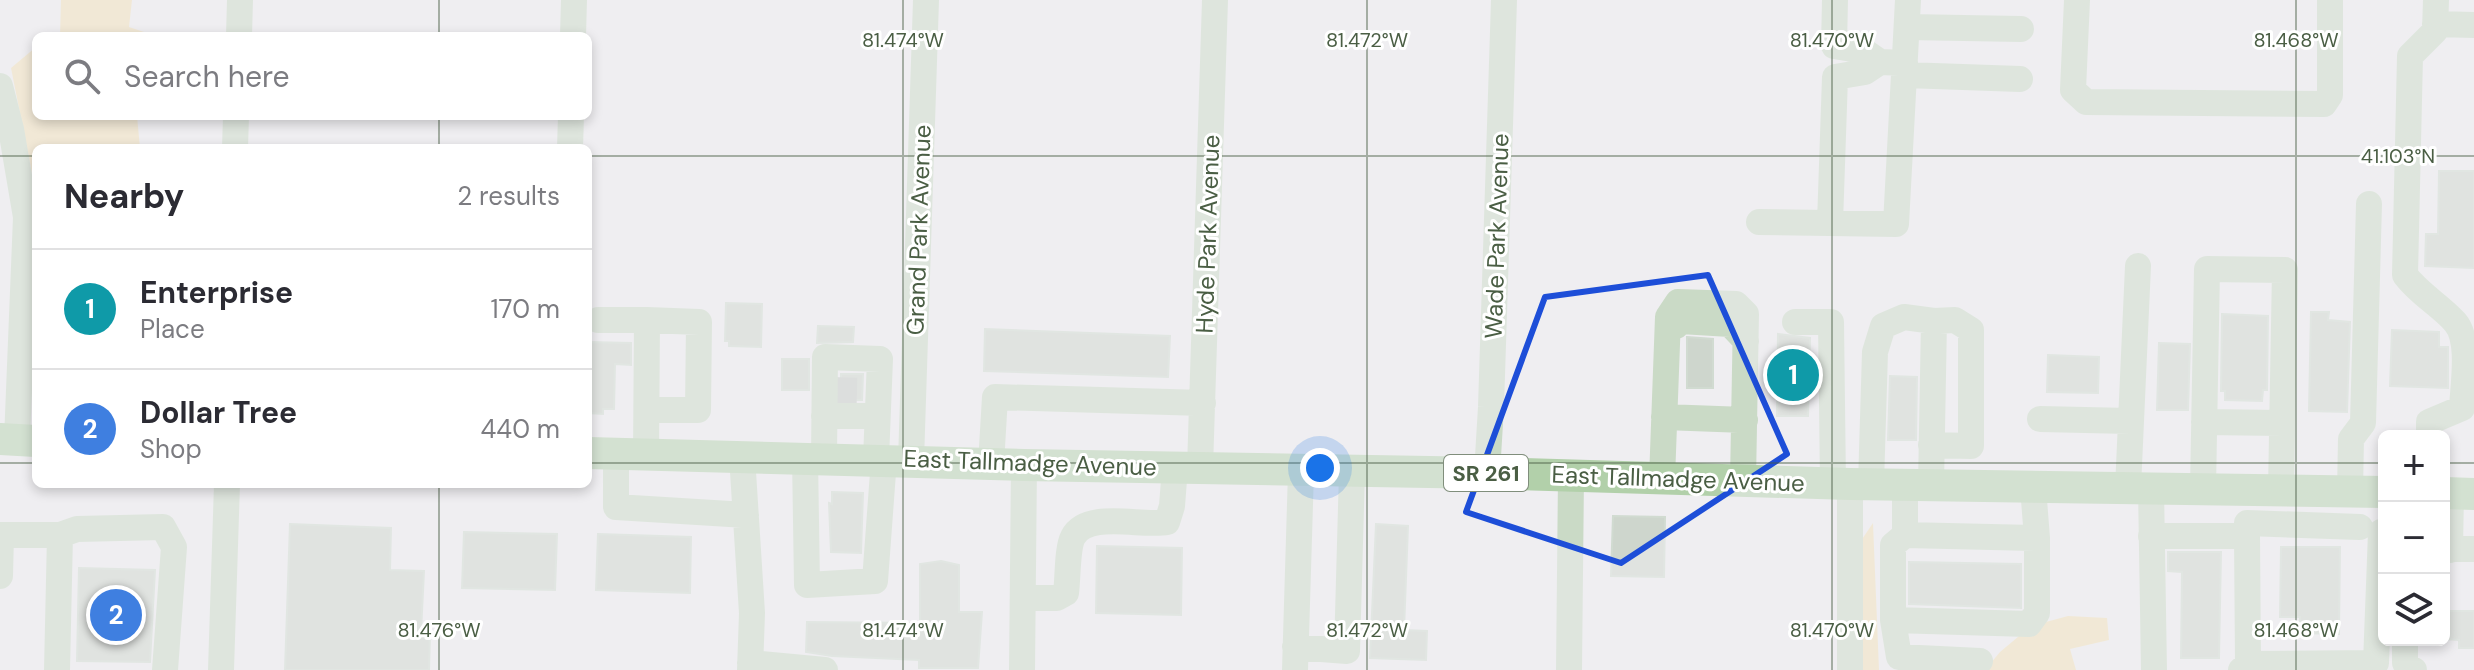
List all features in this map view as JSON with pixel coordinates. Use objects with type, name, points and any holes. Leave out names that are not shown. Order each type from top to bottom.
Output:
[{"type":"main road","name":"East Tallmadge Avenue","points":[[617,453],[1851,484],[2365,492]]},
{"type":"street","points":[[239,32],[240,0]]},
{"type":"street","points":[[573,32],[574,0]]},
{"type":"street","name":"Grand Park Avenue","points":[[890,459],[913,402],[926,0]]},
{"type":"street","name":"Hyde Park Avenue","points":[[1023,598],[1057,598],[1066,593],[1071,539],[1080,528],[1095,522],[1167,522],[1188,468],[1203,403],[1215,0]]},
{"type":"street","name":"Wade Park Avenue","points":[[1487,473],[1504,0]]},
{"type":"street","points":[[1835,0],[1834,46],[1864,51],[1897,67]]},
{"type":"street","points":[[1759,222],[1896,224],[1897,67],[1907,27],[1908,0]]},
{"type":"street","points":[[2077,0],[2073,90],[2086,102],[2324,104],[2330,95],[2330,0]]},
{"type":"street","points":[[2429,430],[2429,422],[2462,408],[2464,340],[2457,324],[2413,287],[2405,275],[2410,56],[2435,31],[2436,12],[2474,25]]},
{"type":"street","points":[[1907,27],[2021,29]]},
{"type":"street","points":[[1830,223],[1835,77],[1897,67],[2020,79]]},
{"type":"street","points":[[0,86],[11,129],[26,217],[28,373],[18,440]]},
{"type":"street","points":[[235,144],[236,120]]},
{"type":"street","points":[[570,144],[571,120]]},
{"type":"street","points":[[2246,490],[2245,667],[2376,663],[2375,530],[2351,439],[2363,423],[2369,204]]},
{"type":"street","points":[[2138,266],[2130,421],[2139,488],[2151,536],[2154,670]]},
{"type":"street","points":[[2203,489],[2207,269],[2222,269],[2285,270],[2281,490]]},
{"type":"street","points":[[1662,479],[1668,317],[1678,302],[1736,304],[1746,314],[1743,481]]},
{"type":"street","points":[[1851,484],[1875,352],[1883,326],[1904,317],[1955,320],[1971,330],[1971,446],[1931,445]]},
{"type":"street","points":[[598,320],[699,322],[698,410],[647,410]]},
{"type":"street","points":[[647,320],[647,410],[617,453],[616,507],[746,515]]},
{"type":"street","points":[[1934,321],[1931,445],[1905,535],[1893,545],[1893,620],[1899,657],[1980,661]]},
{"type":"street","points":[[1795,322],[1831,322],[1851,484],[1850,670]]},
{"type":"street","points":[[825,357],[880,359],[878,393],[890,459],[875,581],[807,585],[815,458],[828,389],[825,357]]},
{"type":"street","points":[[824,416],[878,393],[914,370]]},
{"type":"street","points":[[878,393],[913,402]]},
{"type":"street","points":[[991,464],[995,397],[1203,403]]},
{"type":"street","points":[[1664,417],[1745,420]]},
{"type":"street","points":[[2040,419],[2130,421]]},
{"type":"street","points":[[2204,422],[2282,423]]},
{"type":"street","points":[[742,456],[752,613],[750,667],[825,670]]},
{"type":"street","points":[[1022,670],[1024,465]]},
{"type":"street","points":[[1301,471],[1295,659],[1347,651],[1352,471]]},
{"type":"street","points":[[1569,670],[1571,476]]},
{"type":"street","points":[[1893,620],[2029,624],[2037,613],[2033,487]]},
{"type":"street","points":[[221,670],[227,488]]},
{"type":"street","points":[[2456,493],[2456,549]]},
{"type":"street","points":[[0,576],[1,535],[60,535],[77,529],[163,527],[174,547],[165,670]]},
{"type":"street","points":[[2151,536],[2247,530],[2375,530]]},
{"type":"street","points":[[57,670],[60,535]]},
{"type":"street","points":[[1905,535],[2037,538]]},
{"type":"street","points":[[2405,646],[2405,663],[2410,670]]},
{"type":"highlighted area","points":[[1708,275],[1787,454],[1621,563],[1466,512],[1545,297]]},
{"type":"shaded area","points":[[61,0],[132,0],[129,27],[144,32],[60,32]]},
{"type":"shaded area","points":[[32,50],[32,120],[137,120],[140,144],[32,144],[32,174],[11,68]]},
{"type":"shaded area","points":[[1873,523],[1879,670],[1863,670],[1854,551]]},
{"type":"shaded area","points":[[2068,616],[2107,618],[2109,640],[2070,649],[2076,670],[1985,670],[2000,652],[2031,626]]},
{"type":"building","points":[[2439,171],[2474,171],[2474,268],[2425,266],[2426,234],[2438,234]]},
{"type":"building","points":[[726,303],[762,304],[761,347],[729,346],[729,341],[725,341]]},
{"type":"building","points":[[2311,312],[2329,312],[2328,320],[2350,322],[2347,412],[2309,411]]},
{"type":"building","points":[[2222,314],[2268,316],[2267,390],[2263,390],[2262,401],[2225,400],[2225,391],[2221,391]]},
{"type":"building","points":[[818,326],[854,327],[853,342],[817,343]]},
{"type":"building","points":[[985,329],[1170,336],[1168,377],[984,371]]},
{"type":"building","points":[[2392,330],[2439,332],[2439,347],[2448,347],[2448,388],[2390,386]]},
{"type":"building","points":[[1778,334],[1810,338],[1808,416],[1777,416]]},
{"type":"building","points":[[1687,337],[1713,339],[1713,388],[1687,388]]},
{"type":"building","points":[[592,342],[631,343],[631,365],[615,364],[614,409],[603,409],[603,414],[592,413]]},
{"type":"building","points":[[2159,343],[2190,344],[2188,410],[2157,410]]},
{"type":"building","points":[[2048,355],[2099,357],[2098,393],[2047,392]]},
{"type":"building","points":[[782,359],[809,359],[809,390],[782,390]]},
{"type":"building","points":[[841,374],[863,374],[862,400],[841,400]]},
{"type":"building","points":[[1890,376],[1917,377],[1916,440],[1888,440]]},
{"type":"building","points":[[832,492],[863,493],[861,553],[831,552],[829,503],[832,504]]},
{"type":"building","points":[[1613,516],[1665,517],[1664,577],[1611,576]]},
{"type":"building","points":[[290,524],[391,528],[390,570],[424,571],[421,632],[430,633],[429,670],[285,670]]},
{"type":"building","points":[[1376,524],[1408,526],[1404,630],[1427,631],[1426,660],[1370,658]]},
{"type":"building","points":[[464,532],[557,534],[555,590],[462,588]]},
{"type":"building","points":[[598,534],[691,537],[690,593],[596,590]]},
{"type":"building","points":[[1097,546],[1182,548],[1181,615],[1096,613]]},
{"type":"building","points":[[2281,547],[2340,547],[2339,634],[2300,633],[2300,617],[2280,617]]},
{"type":"building","points":[[2168,552],[2221,552],[2219,658],[2181,658],[2182,572],[2168,571]]},
{"type":"building","points":[[941,561],[959,565],[959,612],[982,612],[978,668],[919,668],[919,660],[806,652],[807,622],[920,623],[920,564]]},
{"type":"building","points":[[1909,562],[2021,564],[2021,608],[1909,604]]},
{"type":"building","points":[[79,568],[155,570],[150,662],[77,661]]},
{"type":"building","points":[[2450,611],[2474,611],[2474,648],[2459,648],[2459,640],[2450,639]]},
{"type":"tunnel","points":[[831,390],[872,391]]},
{"type":"place","name":"Enterprise","points":[[1793,375]]},
{"type":"place","name":"Dollar Tree","points":[[116,615]]}]
